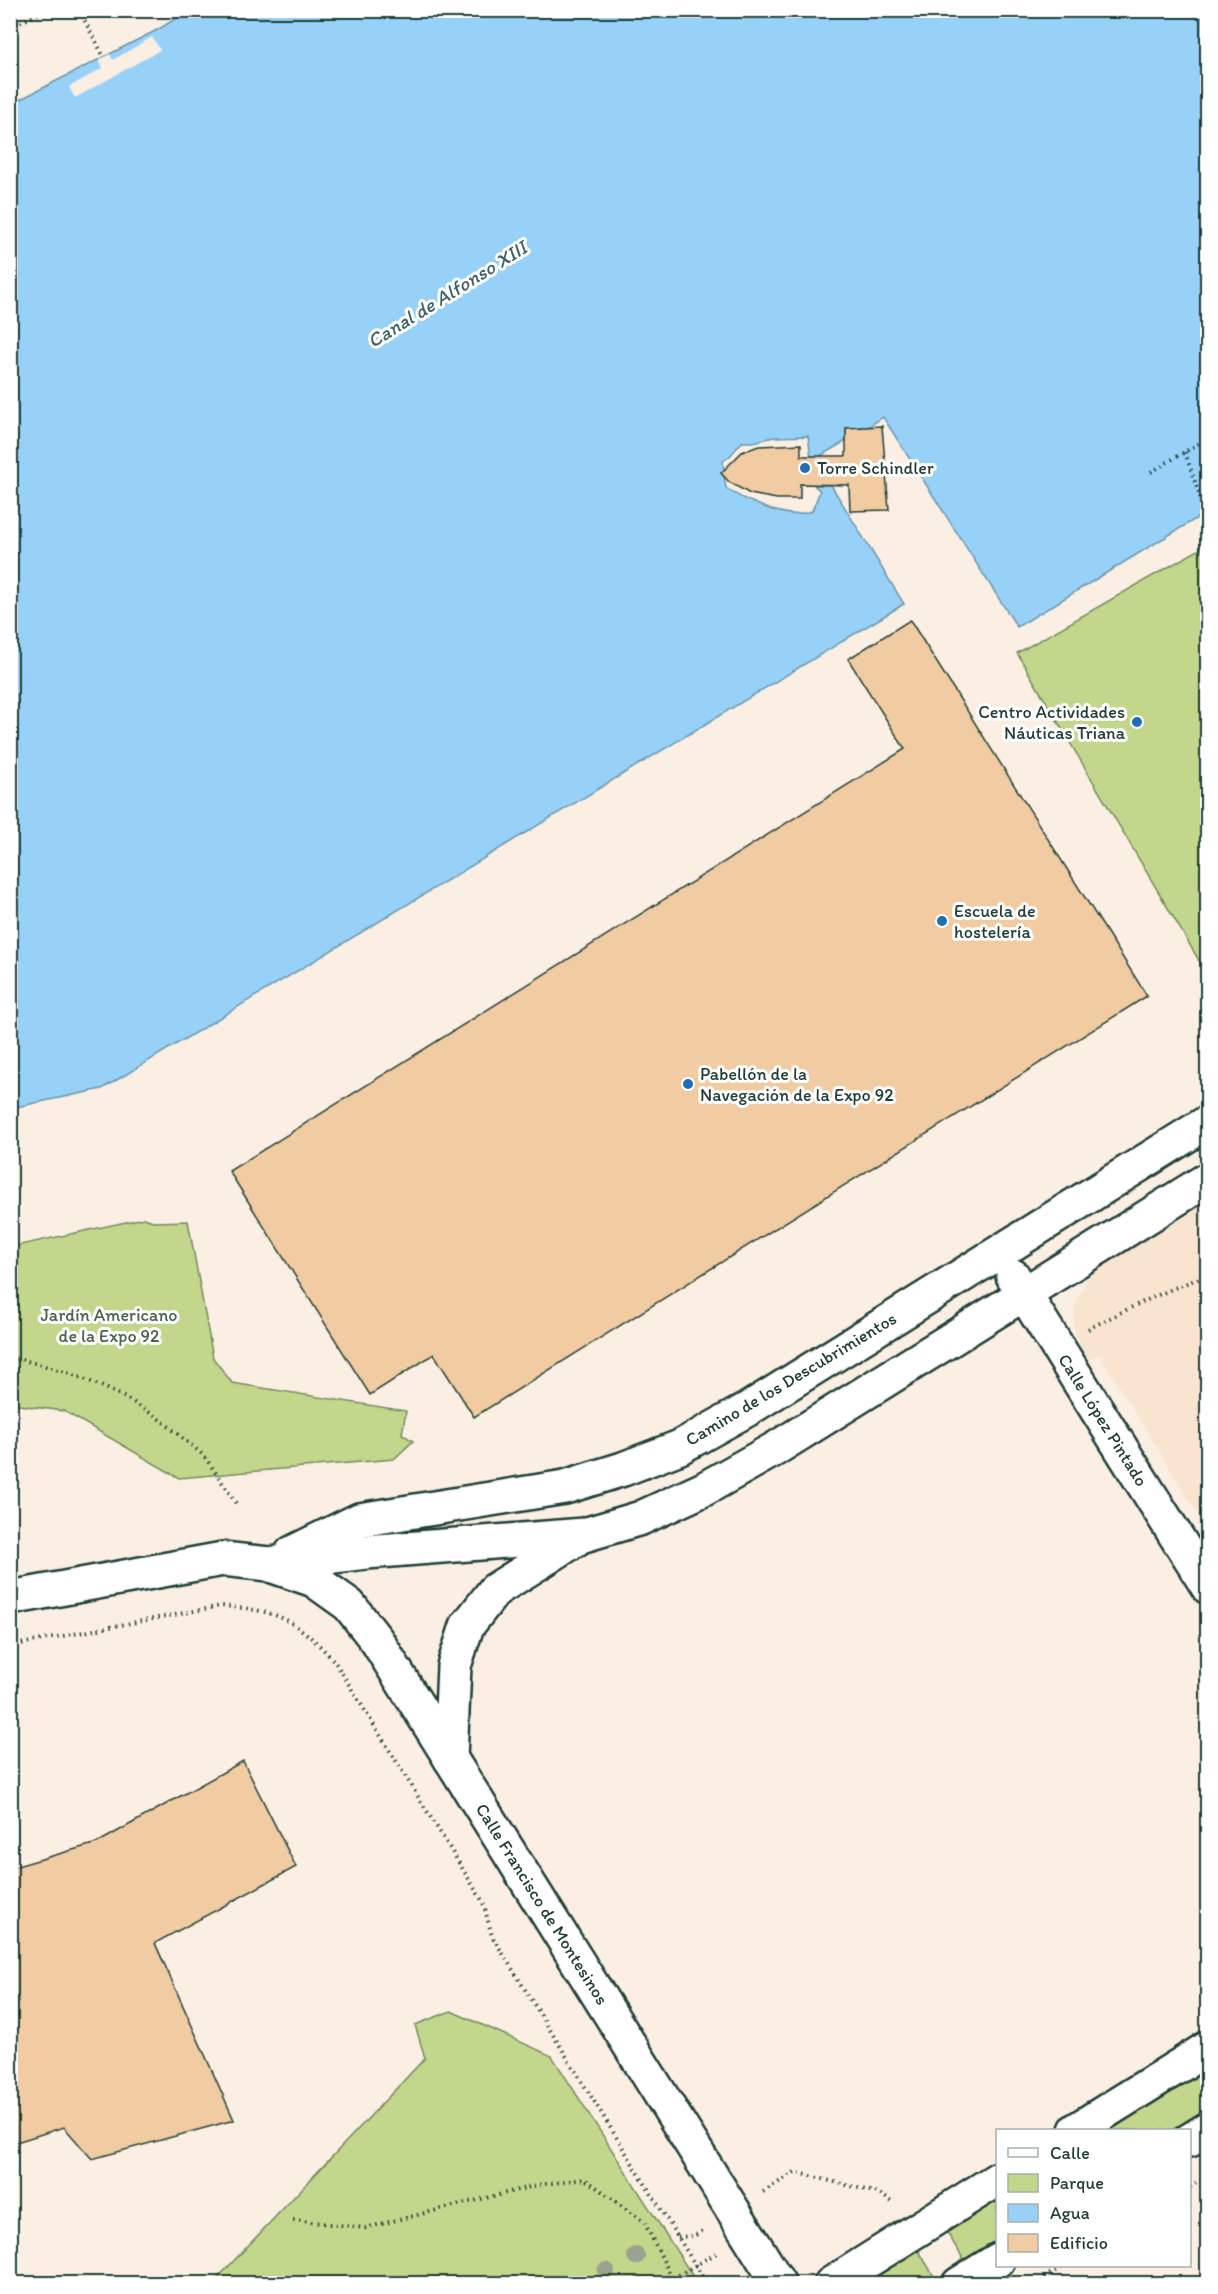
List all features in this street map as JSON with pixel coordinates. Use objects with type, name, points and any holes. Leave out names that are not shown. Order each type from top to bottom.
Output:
[{"type":"street","name":"Camino de los Descubrimientos","points":[[269,1564],[359,1520],[565,1487],[623,1469],[680,1447],[748,1409],[1208,1122]]},
{"type":"street","points":[[10,1598],[223,1559],[269,1564],[366,1552],[584,1535],[641,1518],[704,1490],[775,1449],[1208,1179]]},
{"type":"street","name":"Calle López Pintado","points":[[999,1253],[1208,1587]]},
{"type":"street","points":[[450,1758],[454,1666],[467,1626],[495,1590],[584,1535]]},
{"type":"street","name":"Calle Francisco de Montesinos","points":[[269,1564],[314,1580],[349,1605],[377,1641],[779,2283]]},
{"type":"street","points":[[1078,2129],[1208,2048]]},
{"type":"street","points":[[1191,2139],[1208,2129]]},
{"type":"street","points":[[831,2283],[996,2180]]},
{"type":"street","points":[[960,2283],[996,2261]]},
{"type":"path","points":[[10,28],[45,10]]},
{"type":"path","points":[[79,10],[104,57]]},
{"type":"path","points":[[1151,472],[1208,438]]},
{"type":"path","points":[[1185,452],[1208,521]]},
{"type":"path","points":[[1202,965],[1208,961]]},
{"type":"path","points":[[1079,1334],[1131,1307],[1208,1275]]},
{"type":"path","points":[[10,1357],[38,1363],[93,1382],[139,1404],[173,1428],[206,1458],[237,1505]]},
{"type":"path","points":[[10,1646],[221,1606],[255,1608],[287,1618],[312,1636],[335,1662],[483,1902],[492,1936],[707,2283]]},
{"type":"path","points":[[762,2193],[795,2172],[878,2193],[894,2202],[899,2208]]},
{"type":"path","points":[[1191,2186],[1208,2176]]},
{"type":"path","points":[[293,2220],[365,2228],[538,2185],[585,2179],[644,2222],[674,2281]]},
{"type":"path","points":[[678,2237],[694,2236],[705,2229]]},
{"type":"path","points":[[663,2283],[674,2281],[722,2250]]},
{"type":"path","points":[[1034,2283],[1060,2267]]},
{"type":"shaded area","points":[[1207,1200],[1207,1529],[1099,1354],[1086,1361],[1074,1327],[1074,1308],[1086,1280],[1100,1266]]},
{"type":"green space","name":"Centro Actividades Náuticas Triana","points":[[1207,545],[1207,974],[1017,653]]},
{"type":"green space","name":"Jardín Americano de la Expo 92","points":[[144,1218],[156,1222],[188,1221],[213,1358],[232,1383],[406,1411],[402,1434],[413,1441],[394,1459],[179,1478],[64,1411],[11,1404],[11,1247]]},
{"type":"green space","points":[[451,2011],[552,2056],[697,2283],[213,2283],[425,2058],[415,2025]]},
{"type":"green space","points":[[1207,2068],[1207,2109],[1174,2129],[1109,2129]]},
{"type":"green space","points":[[996,2200],[996,2241],[964,2260],[946,2231]]},
{"type":"green space","points":[[917,2248],[935,2278],[927,2283],[869,2284],[877,2274]]},
{"type":"water","name":"Canal de Alfonso XIII","points":[[188,11],[1207,11],[1207,512],[1017,627],[883,417],[868,427],[846,428],[846,441],[820,456],[811,457],[808,436],[774,437],[742,442],[723,461],[724,470],[721,473],[724,476],[726,488],[760,505],[781,512],[797,514],[812,511],[820,491],[814,485],[831,485],[904,604],[102,1089],[11,1108],[11,104],[159,29]]},
{"type":"pier","points":[[152,37],[160,50],[75,98],[69,87],[103,68],[99,60],[110,54],[113,60]]},
{"type":"building","name":"Torre Schindler","points":[[882,426],[889,510],[850,511],[849,485],[800,484],[800,499],[777,499],[750,494],[729,482],[721,473],[742,452],[759,446],[801,444],[801,456],[846,456],[846,428]]},
{"type":"building","name":"Pabellón de la Navegación de la Expo 92","points":[[910,620],[1147,996],[474,1417],[434,1354],[370,1395],[229,1171],[905,749],[848,659]]},
{"type":"building","points":[[243,1761],[296,1867],[155,1943],[234,2120],[92,2159],[64,2127],[10,2144],[10,1868],[97,1843]]},
{"type":"place","name":"Torre Schindler","points":[[805,468]]},
{"type":"place","name":"Centro Actividades Náuticas Triana","points":[[1137,722]]},
{"type":"place","name":"Escuela de hostelería","points":[[942,921]]},
{"type":"place","name":"Pabellón de la Navegación de la Expo 92","points":[[688,1084]]}]
